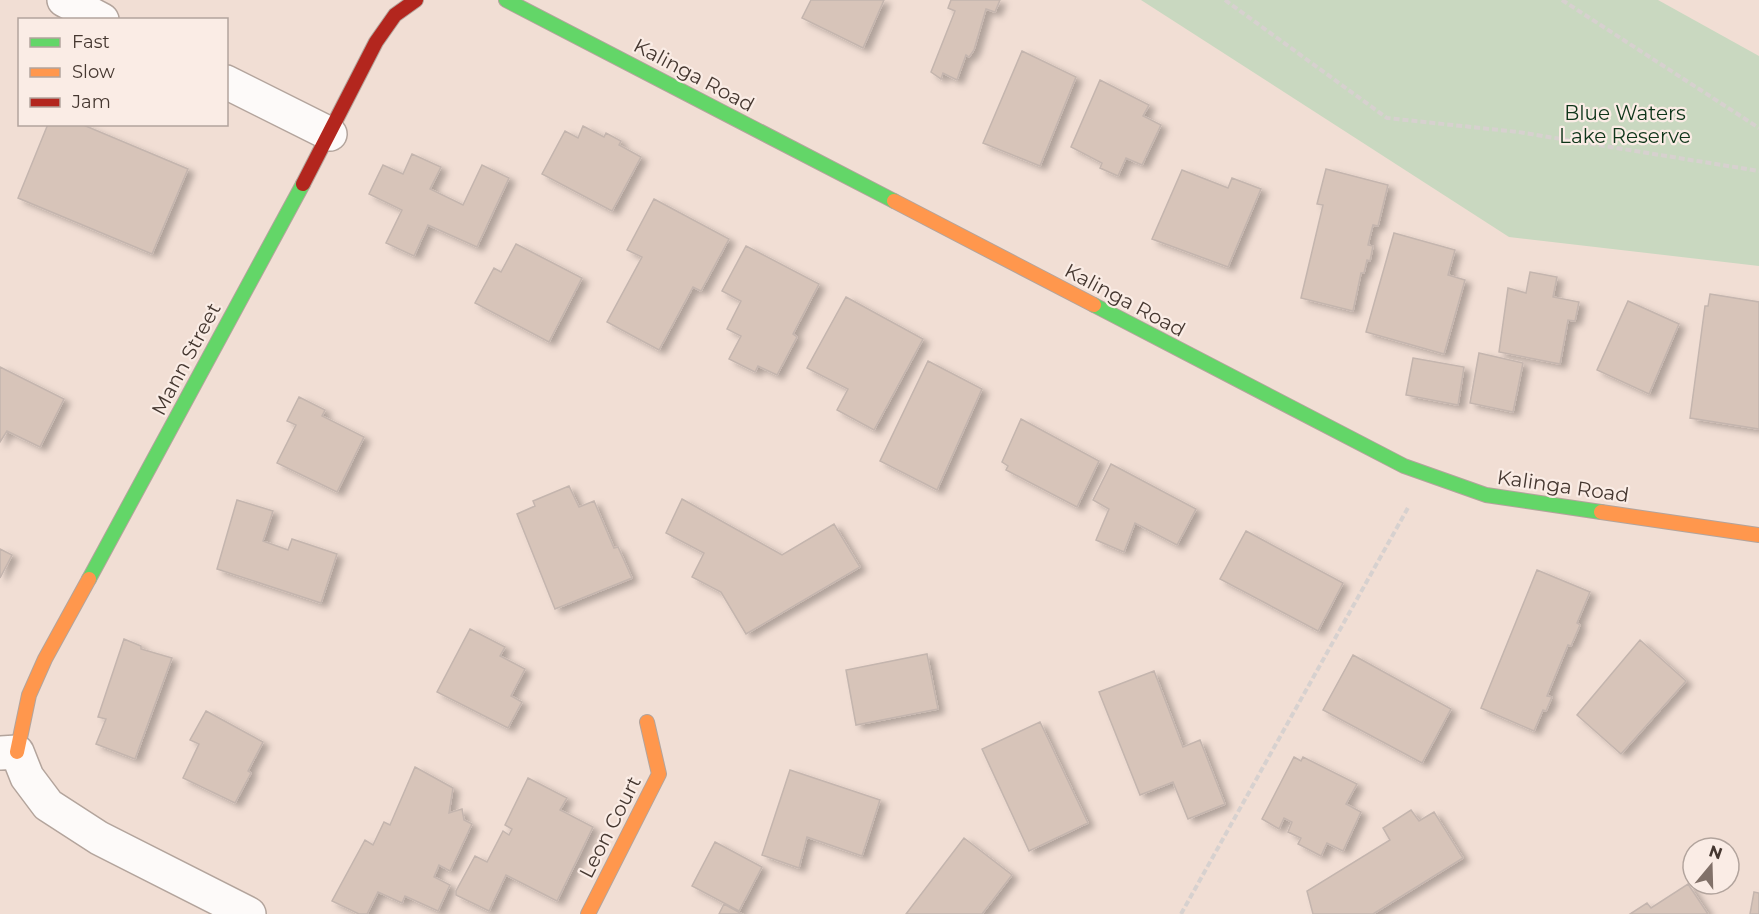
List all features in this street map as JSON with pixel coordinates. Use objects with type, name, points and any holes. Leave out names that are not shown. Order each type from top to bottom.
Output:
[{"type":"street","points":[[64,0],[98,18]]},
{"type":"street","name":"Mann Street","points":[[8,752],[45,659],[330,134],[376,42],[395,15],[416,0]]},
{"type":"street","name":"Kalinga Road","points":[[506,0],[1404,466],[1486,495],[1759,535]]},
{"type":"street","points":[[228,83],[330,134]]},
{"type":"street","name":"Leon Court","points":[[588,914],[659,774],[647,722]]},
{"type":"street","points":[[8,752],[48,805],[99,838],[249,914]]},
{"type":"path","points":[[1225,0],[1388,118],[1518,132],[1759,171]]},
{"type":"path","points":[[1562,0],[1759,128]]},
{"type":"path","points":[[1181,914],[1427,474]]},
{"type":"green space","name":"Blue Waters Lake Reserve","points":[[1141,0],[1658,0],[1759,56],[1759,266],[1509,237]]},
{"type":"building","points":[[811,0],[884,0],[863,48],[802,18]]},
{"type":"building","points":[[951,0],[1000,0],[995,12],[986,9],[974,50],[969,57],[966,55],[957,80],[943,73],[941,79],[931,72],[955,11],[948,8]]},
{"type":"building","points":[[1022,51],[1076,77],[1040,166],[983,143]]},
{"type":"building","points":[[1100,80],[1149,105],[1143,116],[1161,125],[1142,165],[1126,158],[1118,176],[1100,168],[1102,163],[1071,147]]},
{"type":"building","points":[[47,126],[86,126],[188,169],[152,254],[18,198]]},
{"type":"building","points":[[583,126],[604,137],[606,133],[621,141],[619,145],[641,157],[612,211],[542,174],[565,131],[578,138]]},
{"type":"building","points":[[412,154],[441,167],[430,189],[463,205],[482,165],[509,178],[477,247],[428,225],[414,256],[386,243],[402,210],[369,194],[383,165],[403,174]]},
{"type":"building","points":[[1326,169],[1388,185],[1378,226],[1373,225],[1368,245],[1373,246],[1370,261],[1367,260],[1364,273],[1361,273],[1353,311],[1301,298],[1323,205],[1317,204]]},
{"type":"building","points":[[1182,170],[1228,188],[1232,178],[1261,189],[1228,267],[1152,239]]},
{"type":"building","points":[[654,199],[729,239],[701,291],[693,287],[659,350],[607,322],[642,257],[627,250]]},
{"type":"building","points":[[1394,233],[1455,250],[1448,275],[1465,280],[1444,354],[1366,332]]},
{"type":"building","points":[[516,244],[582,278],[549,342],[475,303],[494,268],[501,272]]},
{"type":"building","points":[[746,246],[819,284],[793,334],[797,337],[777,375],[758,366],[755,372],[729,359],[741,336],[727,329],[741,301],[722,291]]},
{"type":"building","points":[[1530,272],[1557,277],[1553,297],[1579,302],[1575,321],[1568,320],[1560,364],[1499,352],[1508,288],[1526,293]]},
{"type":"building","points":[[1710,294],[1759,302],[1759,429],[1690,418],[1705,306],[1708,306]]},
{"type":"building","points":[[846,297],[923,339],[874,430],[837,410],[848,389],[807,368]]},
{"type":"building","points":[[1628,301],[1679,324],[1649,394],[1597,370]]},
{"type":"building","points":[[1479,353],[1523,363],[1513,412],[1470,403]]},
{"type":"building","points":[[1413,358],[1464,367],[1458,405],[1406,395]]},
{"type":"building","points":[[928,361],[982,389],[937,490],[880,461]]},
{"type":"building","points":[[0,367],[64,399],[40,447],[7,431],[0,442]]},
{"type":"building","points":[[299,397],[325,410],[322,416],[364,437],[337,492],[277,463],[296,425],[287,421]]},
{"type":"building","points":[[1021,419],[1099,461],[1077,507],[1006,470],[1008,466],[1002,462]]},
{"type":"building","points":[[1111,464],[1196,509],[1177,545],[1135,523],[1124,552],[1096,540],[1109,509],[1093,500]]},
{"type":"building","points":[[569,486],[579,507],[594,501],[614,548],[618,547],[632,578],[555,609],[517,514],[535,506],[533,501]]},
{"type":"building","points":[[682,499],[782,555],[834,524],[860,567],[746,634],[721,592],[692,577],[704,553],[666,533]]},
{"type":"building","points":[[237,500],[273,511],[263,541],[288,550],[292,539],[337,554],[321,603],[217,569]]},
{"type":"building","points":[[1246,531],[1343,583],[1318,631],[1220,579]]},
{"type":"building","points":[[0,549],[12,555],[0,578]]},
{"type":"building","points":[[1537,570],[1590,592],[1577,623],[1580,625],[1571,646],[1568,645],[1547,696],[1552,697],[1546,711],[1543,710],[1534,731],[1481,708]]},
{"type":"building","points":[[470,629],[505,647],[500,656],[525,669],[511,696],[522,702],[508,728],[437,692]]},
{"type":"building","points":[[124,639],[141,646],[141,649],[172,658],[135,759],[96,744],[106,719],[98,717]]},
{"type":"building","points":[[1640,640],[1686,681],[1621,754],[1577,715]]},
{"type":"building","points":[[927,654],[938,709],[856,725],[846,670]]},
{"type":"building","points":[[1353,655],[1451,709],[1422,763],[1323,710]]},
{"type":"building","points":[[1154,671],[1183,747],[1200,740],[1225,804],[1188,819],[1173,782],[1140,795],[1099,692]]},
{"type":"building","points":[[206,711],[263,742],[248,771],[251,773],[235,803],[183,778],[199,744],[190,740]]},
{"type":"building","points":[[1040,722],[1088,823],[1029,851],[982,749]]},
{"type":"building","points":[[1294,757],[1301,761],[1303,757],[1357,784],[1346,804],[1361,812],[1343,851],[1327,843],[1321,856],[1298,844],[1301,838],[1288,832],[1292,822],[1284,818],[1279,829],[1262,819]]},
{"type":"building","points":[[415,767],[453,788],[449,813],[462,809],[464,820],[472,824],[450,871],[439,865],[434,877],[450,885],[438,911],[405,896],[402,903],[378,892],[367,914],[359,914],[332,901],[365,840],[373,845],[384,822],[390,825]]},
{"type":"building","points":[[790,770],[880,800],[862,856],[807,837],[799,868],[762,855]]},
{"type":"building","points":[[528,778],[567,798],[560,810],[593,827],[557,901],[506,875],[489,911],[456,895],[456,891],[475,856],[487,862],[503,831],[509,835],[512,829],[505,825]]},
{"type":"building","points":[[1411,810],[1419,821],[1434,812],[1463,858],[1373,914],[1313,914],[1307,891],[1390,840],[1383,828]]},
{"type":"building","points":[[964,838],[1012,875],[982,914],[906,914]]},
{"type":"building","points":[[715,842],[762,867],[739,911],[692,886]]},
{"type":"building","points":[[1681,889],[1681,896],[1696,896],[1708,914],[1630,914],[1647,903],[1651,908]]},
{"type":"building","points":[[1754,892],[1759,893],[1759,914],[1750,914]]},
{"type":"building","points":[[724,904],[742,914],[719,914]]},
{"type":"traffic: fast","points":[[506,0],[894,201]]},
{"type":"traffic: fast","points":[[89,579],[303,184]]},
{"type":"traffic: fast","points":[[1094,305],[1404,466],[1486,495],[1601,512]]},
{"type":"traffic: slow","points":[[894,201],[1094,305]]},
{"type":"traffic: slow","points":[[1601,512],[1759,535]]},
{"type":"traffic: slow","points":[[17,752],[29,695],[45,659],[89,579]]},
{"type":"traffic: slow","points":[[588,914],[659,774],[647,722]]},
{"type":"traffic: jam","points":[[303,184],[376,42],[395,15],[416,0]]}]
